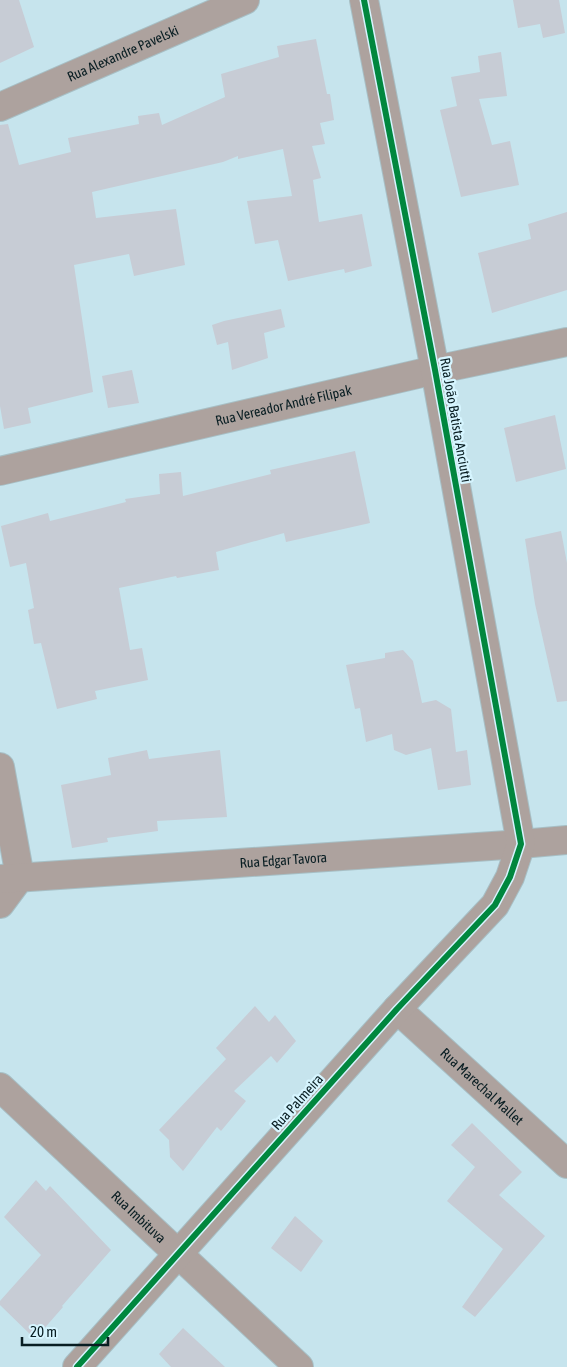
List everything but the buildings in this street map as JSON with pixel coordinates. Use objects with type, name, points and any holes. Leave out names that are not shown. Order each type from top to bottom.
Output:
[{"type":"street","name":"Rua Alexandre Pavelski","points":[[0,107],[245,0]]},
{"type":"street","name":"Rua João Batista Anciutti","points":[[364,0],[435,370],[521,844]]},
{"type":"street","name":"Rua Vereador André Filipak","points":[[0,471],[435,370],[567,342]]},
{"type":"street","points":[[0,767],[10,878],[0,904]]},
{"type":"street","name":"Rua Edgar Tavora","points":[[10,878],[567,840]]},
{"type":"street","name":"Rua Palmeira","points":[[77,1367],[397,1009],[495,905],[510,877],[521,844]]},
{"type":"street","name":"Rua Marechal Mallet","points":[[397,1009],[567,1164]]},
{"type":"street","name":"Rua Imbituva","points":[[0,1087],[299,1367]]},
{"type":"cycle path","points":[[77,1367],[397,1009],[495,905],[510,877],[521,844],[435,370],[364,0]]}]
